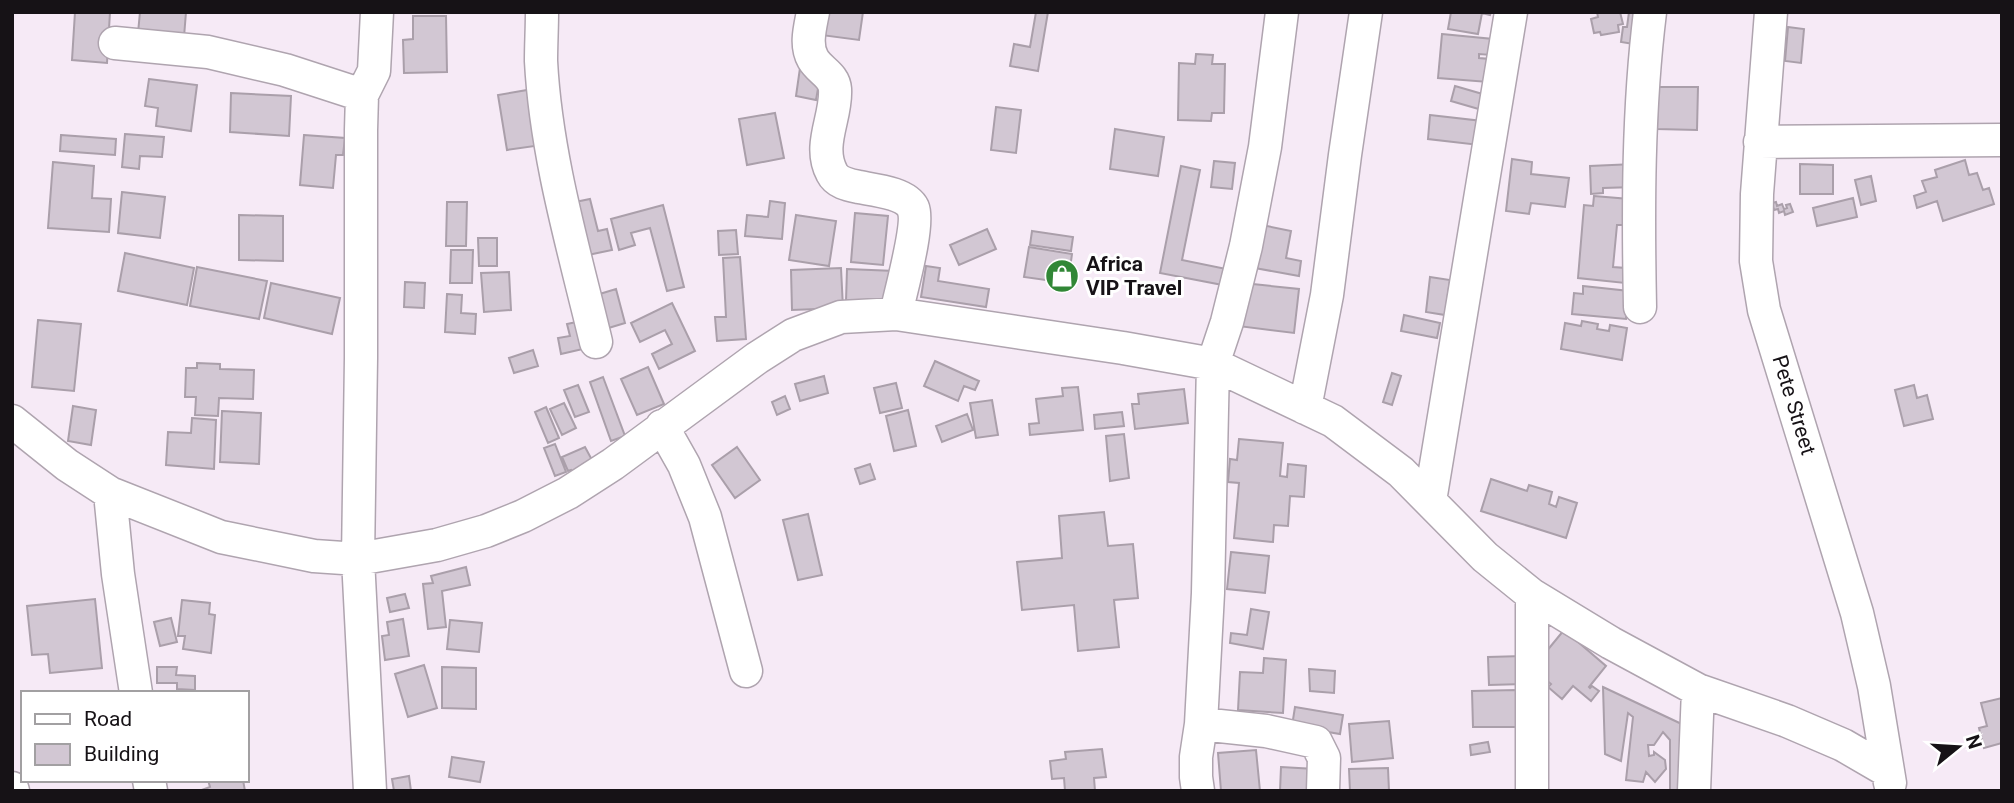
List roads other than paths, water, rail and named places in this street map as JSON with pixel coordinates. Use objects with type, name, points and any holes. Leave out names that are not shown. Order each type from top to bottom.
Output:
[{"type":"street","points":[[370,791],[358,559],[362,95],[374,71],[377,12]]},
{"type":"street","points":[[542,12],[541,61],[549,128],[563,204],[596,342]]},
{"type":"street","points":[[813,12],[808,37],[810,50],[814,61],[831,78],[835,87],[826,143],[828,163],[833,176],[845,184],[889,193],[905,200],[912,208],[914,220],[910,249],[896,314]]},
{"type":"street","points":[[1198,791],[1196,757],[1201,724],[1208,593],[1213,364],[1227,322],[1246,246],[1265,147],[1282,12]]},
{"type":"street","points":[[1306,408],[1327,295],[1366,12]]},
{"type":"street","points":[[1430,501],[1511,12]]},
{"type":"street","points":[[1640,307],[1640,166],[1650,12]]},
{"type":"street","name":"Pete Street","points":[[1771,12],[1760,142],[1756,261],[1764,310],[1857,614],[1874,686],[1889,780]]},
{"type":"street","points":[[115,43],[208,52],[285,70],[362,95]]},
{"type":"street","points":[[1760,142],[2002,140]]},
{"type":"street","points":[[12,421],[67,465],[110,493],[221,537],[314,556],[358,559],[437,545],[486,531],[523,516],[568,493],[613,464],[662,426],[793,335],[841,317],[896,314],[1213,364],[1333,421],[1401,472],[1485,557],[1532,594],[1611,643],[1698,690],[1843,745],[1889,780]]},
{"type":"street","points":[[662,426],[684,465],[705,517],[746,671]]},
{"type":"street","points":[[110,493],[118,574],[136,691]]},
{"type":"street","points":[[1532,594],[1532,791]]},
{"type":"street","points":[[1694,791],[1698,690]]},
{"type":"street","points":[[1201,724],[1266,731],[1316,742],[1324,758],[1324,791]]},
{"type":"place","name":"Africa VIP Travel","points":[[1062,276]]}]
